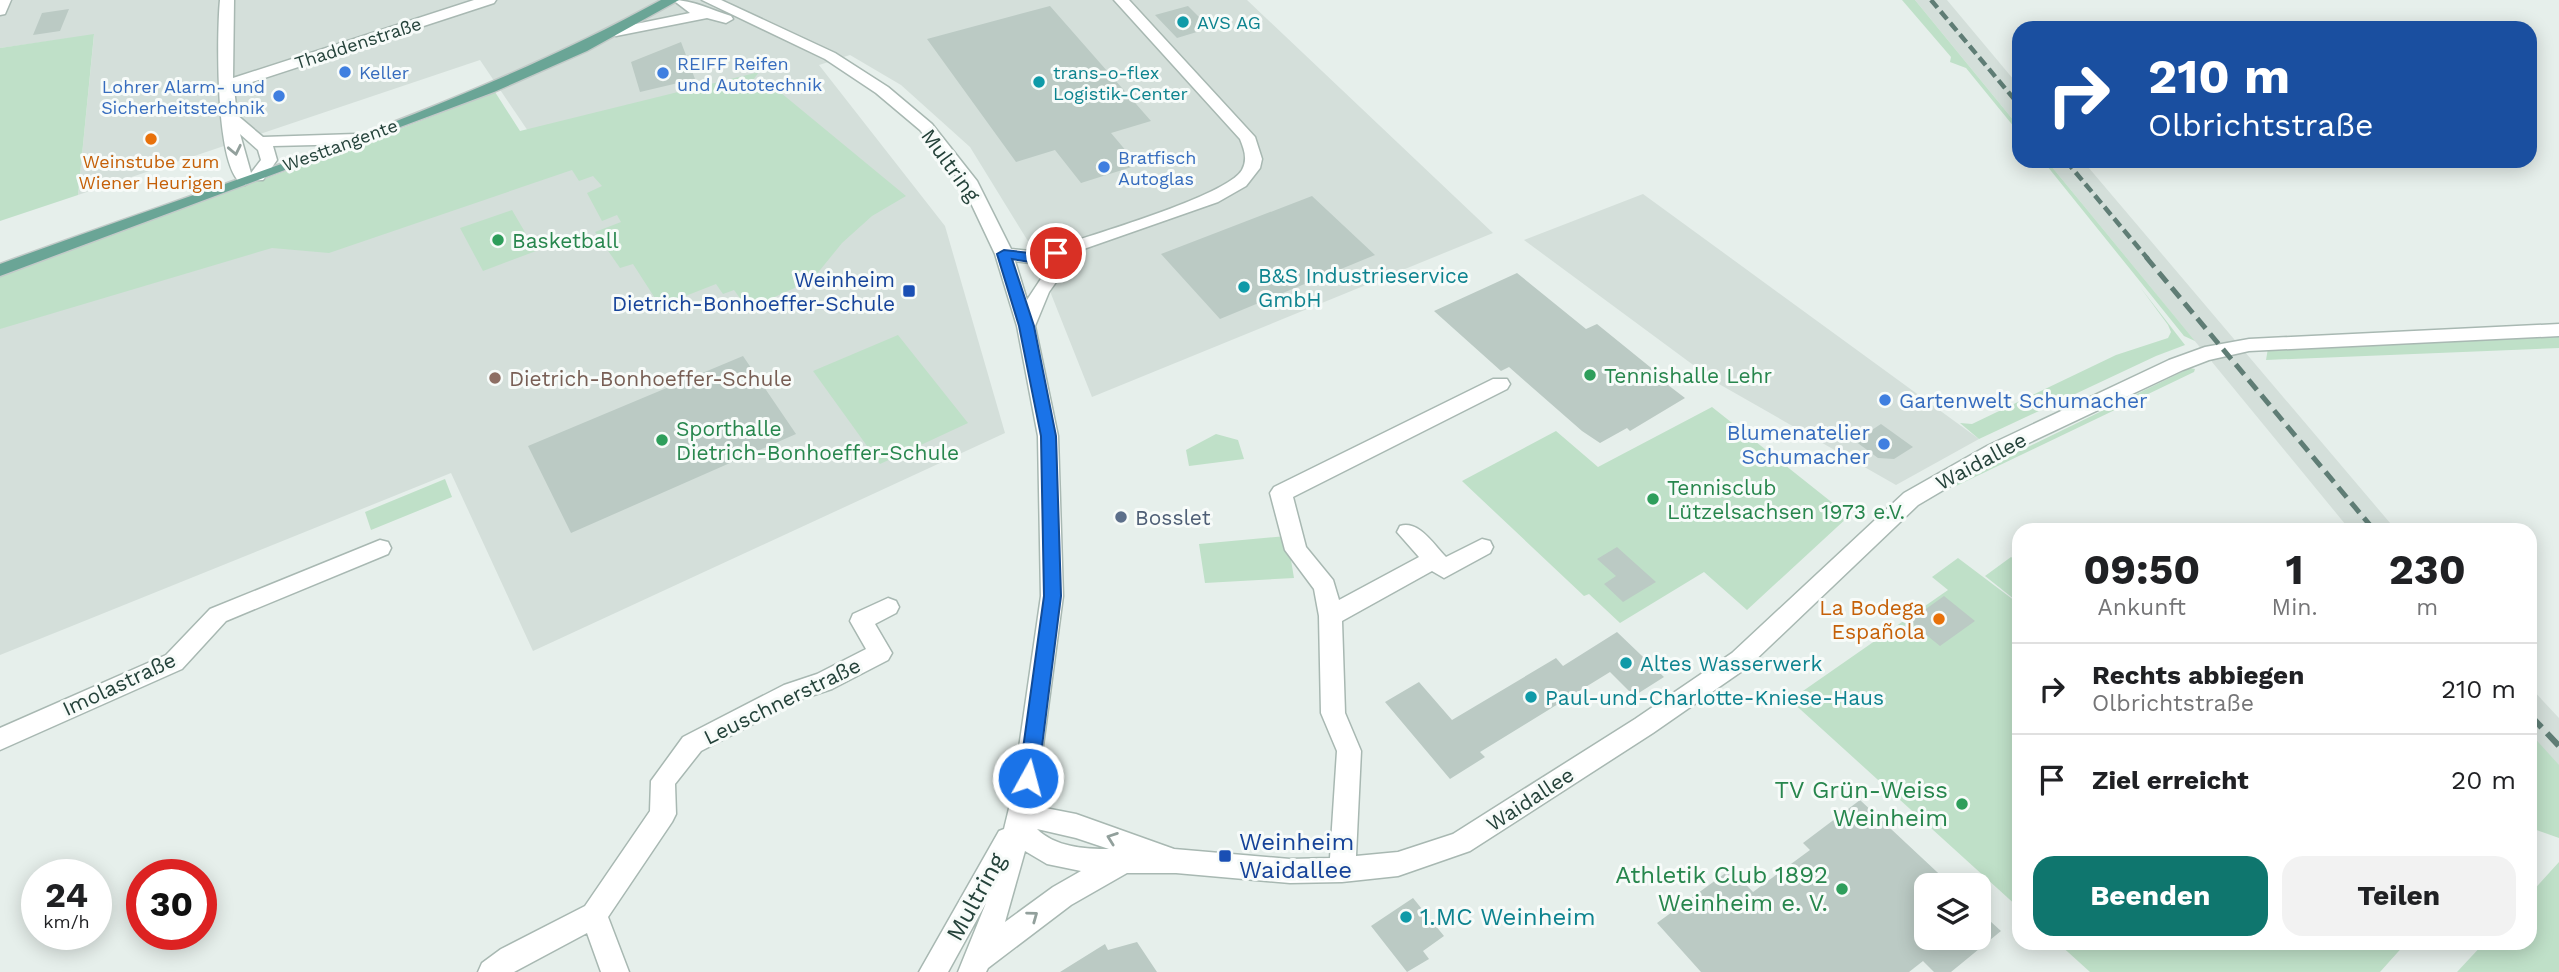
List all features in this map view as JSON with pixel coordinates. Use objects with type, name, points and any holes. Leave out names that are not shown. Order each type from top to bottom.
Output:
[{"type":"main road","name":"Westtangente","points":[[0,270],[493,86],[616,32],[671,0]]},
{"type":"street","points":[[0,11],[4,0]]},
{"type":"street","points":[[227,0],[227,85],[230,118],[238,164],[251,178],[269,160],[266,148],[230,118]]},
{"type":"street","name":"Thaddenstraße","points":[[227,85],[489,0]]},
{"type":"street","name":"Multring","points":[[680,0],[687,7],[708,7],[830,56],[882,90],[926,128],[969,181],[1003,252],[1026,326],[1048,436],[1052,596],[1028,778],[999,905],[976,965]]},
{"type":"street","points":[[1003,252],[1042,257],[1212,198],[1235,187],[1246,176],[1254,155],[1247,137],[1121,0]]},
{"type":"street","points":[[616,32],[708,7]]},
{"type":"street","points":[[259,142],[356,139]]},
{"type":"street","points":[[1026,326],[1040,291],[1078,244]]},
{"type":"street","name":"Waidallee","points":[[1019,818],[1030,840],[1046,852],[1065,858],[1122,863],[1176,861],[1290,871],[1342,870],[1398,864],[1461,843],[1644,726],[1740,660],[1911,499],[1994,451],[2176,365],[2205,354],[2249,345],[2559,330]]},
{"type":"street","points":[[1342,870],[1349,751],[1334,713],[1330,617],[1325,586],[1296,550],[1281,493],[1500,384]]},
{"type":"street","points":[[1408,532],[1444,569],[1482,547]]},
{"type":"street","name":"Imolastraße","points":[[0,739],[174,662],[218,615],[380,548]]},
{"type":"street","points":[[1330,617],[1434,559]]},
{"type":"street","name":"Leuschnerstraße","points":[[492,972],[511,958],[594,915],[663,814],[663,781],[692,744],[792,692],[824,682],[880,653],[861,621],[888,607]]},
{"type":"street","name":"Multring","points":[[933,972],[1019,818]]},
{"type":"street","name":"Waidallee","points":[[1019,818],[1076,826],[1176,861]]},
{"type":"street","name":"Waidallee","points":[[976,965],[1062,896],[1122,863]]},
{"type":"street","points":[[594,915],[615,972]]},
{"type":"shaded area","name":"Dietrich-Bonhoeffer-Schule","points":[[0,0],[1247,0],[1493,233],[1092,397],[1034,251],[970,147],[901,85],[850,55],[819,65],[945,226],[1005,433],[533,651],[451,473],[0,655],[0,324],[528,131],[480,60],[78,195],[94,35],[0,48]]},
{"type":"shaded area","points":[[1915,0],[1947,0],[2012,78],[2012,118]]},
{"type":"shaded area","points":[[2053,168],[2089,168],[2390,523],[2344,523]]},
{"type":"shaded area","points":[[1643,194],[1979,439],[1896,485],[1719,384],[1524,240]]},
{"type":"shaded area","points":[[2537,694],[2559,718],[2559,774],[2537,750]]},
{"type":"green space","points":[[1902,0],[1915,0],[2012,118],[2012,124],[1966,68],[1950,62],[1951,57]]},
{"type":"green space","points":[[94,34],[78,195],[0,221],[0,48]]},
{"type":"green space","points":[[759,72],[748,87],[769,83],[906,196],[872,216],[842,243],[812,280],[748,309],[734,290],[723,294],[716,284],[660,306],[633,264],[620,268],[595,232],[621,222],[617,215],[602,221],[587,193],[602,186],[593,176],[579,181],[572,170],[329,253],[272,248],[0,329],[0,274],[358,145],[495,92],[520,131]]},
{"type":"green space","points":[[2049,168],[2053,168],[2195,341],[2184,336]]},
{"type":"green space","name":"Basketball","points":[[512,210],[536,251],[483,271],[460,228]]},
{"type":"green space","points":[[2140,287],[2185,345],[1979,439],[1960,423],[1972,424],[2116,355],[2168,338],[2171,332],[2168,325]]},
{"type":"green space","points":[[898,335],[968,423],[880,464],[813,371]]},
{"type":"green space","points":[[2559,336],[2559,348],[2266,360],[2268,348]]},
{"type":"green space","points":[[2190,368],[2195,369],[2194,372],[1954,487],[1948,486]]},
{"type":"green space","name":"Tennisclub Lützelsachsen 1973 e.V.","points":[[1712,407],[1849,516],[1747,610],[1704,572],[1620,623],[1589,594],[1584,596],[1462,481],[1556,431],[1598,467]]},
{"type":"green space","points":[[1216,434],[1238,440],[1244,459],[1189,466],[1186,450]]},
{"type":"green space","points":[[445,479],[452,497],[371,530],[365,512]]},
{"type":"green space","points":[[1287,536],[1294,578],[1205,583],[1199,544]]},
{"type":"green space","name":"TV Grün-Weiss Weinheim","points":[[1958,558],[2012,599],[2012,902],[1991,883],[1991,873],[1980,873],[1790,700],[1948,590],[1932,577]]},
{"type":"green space","points":[[2012,558],[2012,597],[1985,576]]},
{"type":"green space","points":[[2537,741],[2559,765],[2559,838],[2537,830]]},
{"type":"green space","points":[[2559,862],[2559,972],[2457,972],[2477,950],[2537,950],[2537,886]]},
{"type":"green space","points":[[2066,950],[2400,950],[2380,972],[2090,972]]},
{"type":"building","name":"trans-o-flex Logistik-Center","points":[[1050,6],[1151,121],[1111,133],[1138,165],[1081,183],[1055,150],[1016,162],[927,39]]},
{"type":"building","name":"AVS AG","points":[[1188,6],[1210,28],[1177,38],[1155,15]]},
{"type":"building","points":[[69,9],[60,31],[33,35],[42,13]]},
{"type":"building","name":"REIFF Reifen und Autotechnik","points":[[681,42],[695,79],[640,92],[631,62]]},
{"type":"building","name":"B&S Industrieservice GmbH","points":[[1312,196],[1375,255],[1220,319],[1161,254]]},
{"type":"building","points":[[1517,273],[1586,329],[1597,324],[1685,398],[1630,431],[1627,428],[1600,443],[1582,431],[1509,367],[1501,371],[1434,311]]},
{"type":"building","name":"Sporthalle Dietrich-Bonhoeffer-Schule","points":[[743,356],[796,434],[571,533],[528,446]]},
{"type":"building","name":"Blumenatelier Schumacher","points":[[1881,424],[1913,447],[1894,459],[1878,458],[1855,441]]},
{"type":"building","name":"Tennisclub Lützelsachsen 1973 e.V.","points":[[1617,547],[1656,582],[1623,602],[1604,584],[1616,576],[1597,559]]},
{"type":"building","points":[[1944,596],[1975,621],[1940,646],[1909,621]]},
{"type":"building","points":[[1617,632],[1664,677],[1634,696],[1610,672],[1480,752],[1485,757],[1450,779],[1385,702],[1419,682],[1452,720],[1556,658],[1563,666]]},
{"type":"building","name":"Athletik Club 1892 Weinheim e. V.","points":[[1860,800],[1938,873],[1914,873],[1914,950],[1978,950],[1951,972],[1934,972],[1923,961],[1909,972],[1701,972],[1657,923],[1731,869],[1753,892],[1810,850],[1803,843]]},
{"type":"building","name":"1.MC Weinheim","points":[[1413,898],[1444,936],[1423,951],[1429,959],[1407,972],[1371,926]]},
{"type":"building","name":"Athletik Club 1892 Weinheim e. V.","points":[[1991,922],[2001,931],[1991,939]]},
{"type":"building","points":[[1137,942],[1157,972],[1060,972],[1105,944],[1108,950]]},
{"type":"railway","points":[[1931,0],[2012,96]]},
{"type":"railway","points":[[2072,168],[2148,259]]},
{"type":"railway","points":[[2146,257],[2368,523]]},
{"type":"railway","points":[[2537,722],[2559,746]]},
{"type":"place","name":"AVS AG","points":[[1183,22]]},
{"type":"place","name":"Keller","points":[[345,72]]},
{"type":"place","name":"REIFF Reifen und Autotechnik","points":[[663,73]]},
{"type":"place","name":"trans-o-flex Logistik-Center","points":[[1039,82]]},
{"type":"place","name":"Lohrer Alarm- und Sicherheitstechnik","points":[[279,96]]},
{"type":"place","name":"Weinstube zum Wiener Heurigen","points":[[151,139]]},
{"type":"place","name":"Bratfisch Autoglas","points":[[1104,167]]},
{"type":"place","name":"Basketball","points":[[498,240]]},
{"type":"place","name":"B&S Industrieservice GmbH","points":[[1244,287]]},
{"type":"place","name":"Weinheim Dietrich-Bonhoeffer-Schule","points":[[909,291]]},
{"type":"place","name":"Tennishalle Lehr","points":[[1590,375]]},
{"type":"place","name":"Dietrich-Bonhoeffer-Schule","points":[[495,378]]},
{"type":"place","name":"Gartenwelt Schumacher","points":[[1885,400]]},
{"type":"place","name":"Sporthalle Dietrich-Bonhoeffer-Schule","points":[[662,440]]},
{"type":"place","name":"Blumenatelier Schumacher","points":[[1884,444]]},
{"type":"place","name":"Tennisclub Lützelsachsen 1973 e.V.","points":[[1653,499]]},
{"type":"place","name":"Bosslet","points":[[1121,517]]},
{"type":"place","name":"La Bodega Española","points":[[1939,619]]},
{"type":"place","name":"Altes Wasserwerk","points":[[1626,663]]},
{"type":"place","name":"Paul-und-Charlotte-Kniese-Haus","points":[[1531,697]]},
{"type":"place","name":"TV Grün-Weiss Weinheim","points":[[1962,804]]},
{"type":"place","name":"Weinheim Waidallee","points":[[1225,856]]},
{"type":"place","name":"Athletik Club 1892 Weinheim e. V.","points":[[1842,889]]},
{"type":"place","name":"1.MC Weinheim","points":[[1406,917]]},
{"type":"route","points":[[1028,778],[1052,596],[1048,436],[1026,326],[1004,254],[1042,257],[1056,253]]}]
